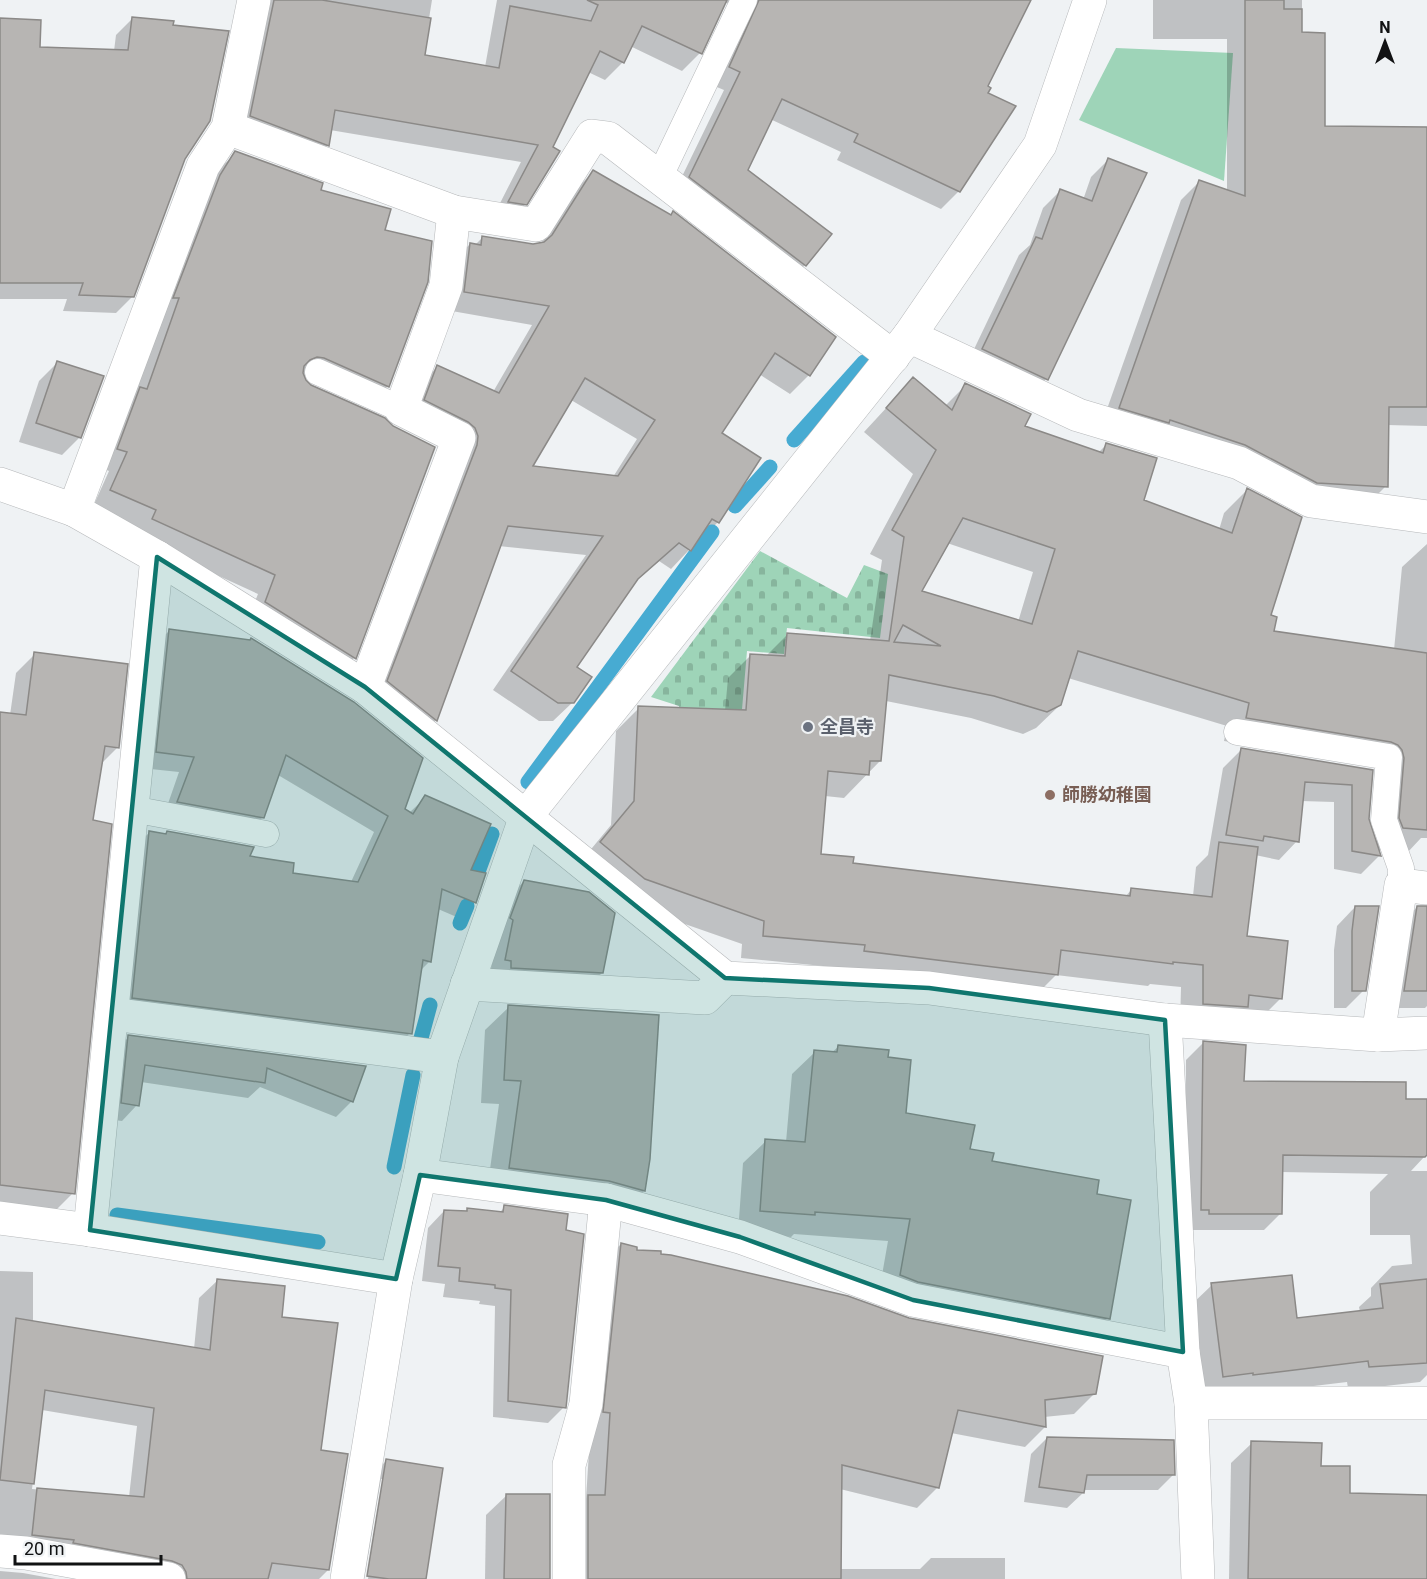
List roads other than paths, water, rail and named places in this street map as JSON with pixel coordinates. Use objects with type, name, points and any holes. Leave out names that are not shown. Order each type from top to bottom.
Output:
[{"type":"street","points":[[74,510],[202,166],[228,128],[254,0]]},
{"type":"street","points":[[347,1579],[396,1279],[420,1175],[442,1057],[526,816],[901,346],[1040,145],[1090,0]]},
{"type":"street","points":[[228,128],[454,212],[536,225],[592,136],[608,138],[659,178],[901,346],[1078,415],[1239,463],[1311,501],[1427,518]]},
{"type":"street","points":[[365,687],[459,438],[401,409],[446,286],[454,212]]},
{"type":"street","points":[[0,483],[74,510],[157,557],[365,687],[725,978],[929,988],[1165,1020],[1378,1035],[1427,1033]]},
{"type":"street","points":[[90,1230],[157,557]]},
{"type":"street","points":[[1378,1035],[1414,887]]},
{"type":"street","points":[[467,984],[705,998],[725,978]]},
{"type":"street","points":[[112,1014],[442,1057]]},
{"type":"street","points":[[1165,1020],[1183,1352],[1191,1402],[1198,1579]]},
{"type":"street","points":[[420,1175],[606,1200],[741,1237],[913,1300],[1183,1352]]},
{"type":"street","points":[[569,1579],[569,1465],[586,1404],[606,1200]]},
{"type":"street","points":[[0,1218],[90,1230],[396,1279]]},
{"type":"street","points":[[1191,1402],[1427,1403]]},
{"type":"street","points":[[0,1551],[26,1552],[169,1579]]},
{"type":"lane","points":[[659,178],[744,0]]},
{"type":"lane","points":[[318,372],[401,409]]},
{"type":"lane","points":[[1237,732],[1389,757],[1383,820],[1401,868],[1414,887]]},
{"type":"lane","points":[[132,809],[266,834]]},
{"type":"waterway","points":[[794,440],[864,362]]},
{"type":"waterway","points":[[735,506],[770,467]]},
{"type":"waterway","points":[[528,782],[712,532]]},
{"type":"waterway","points":[[478,872],[492,834]]},
{"type":"waterway","points":[[460,923],[467,906]]},
{"type":"waterway","points":[[420,1042],[430,1005]]},
{"type":"waterway","points":[[394,1167],[413,1075]]},
{"type":"waterway","points":[[117,1215],[318,1242]]},
{"type":"place","name":"全昌寺","points":[[808,727]]},
{"type":"place","name":"師勝幼稚園","points":[[1050,795]]}]
